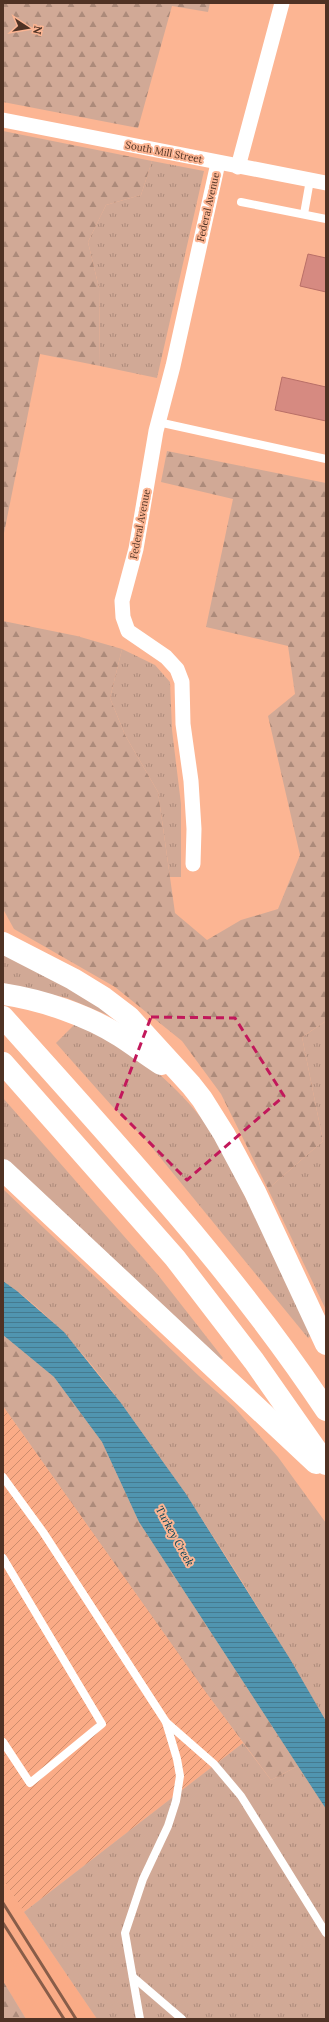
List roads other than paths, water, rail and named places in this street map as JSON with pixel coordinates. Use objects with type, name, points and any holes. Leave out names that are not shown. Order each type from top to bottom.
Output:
[{"type":"highway","points":[[3,943],[73,979],[104,998],[129,1017],[191,1085],[202,1099],[224,1134],[255,1192],[326,1344]]},
{"type":"highway","points":[[3,994],[20,997],[89,1020],[120,1036],[191,1085]]},
{"type":"highway","points":[[3,1017],[159,1192],[208,1251],[289,1354],[326,1410]]},
{"type":"highway","points":[[5,1066],[175,1258],[254,1361],[326,1464]]},
{"type":"highway","points":[[3,1170],[326,1473]]},
{"type":"street","points":[[238,167],[282,3]]},
{"type":"street","name":"South Mill Street","points":[[3,120],[326,183]]},
{"type":"street","name":"Federal Avenue","points":[[193,864],[194,829],[191,781],[183,724],[182,682],[177,669],[166,657],[128,631],[123,617],[122,601],[136,549],[158,422],[218,163]]},
{"type":"lane","points":[[304,214],[310,180]]},
{"type":"lane","points":[[241,202],[326,219]]},
{"type":"lane","points":[[158,422],[326,459]]},
{"type":"lane","points":[[3,1477],[43,1532],[166,1722],[214,1764],[241,1796],[326,1933]]},
{"type":"lane","points":[[3,1558],[102,1724],[30,1783],[3,1742]]},
{"type":"lane","points":[[140,2019],[125,1933],[143,1879],[168,1826],[176,1801],[180,1776],[177,1759],[166,1722]]},
{"type":"lane","points":[[133,1977],[182,2019]]},
{"type":"water","name":"Turkey Creek","points":[[3,1281],[17,1291],[64,1332],[121,1403],[186,1494],[290,1659],[326,1721],[326,1809],[139,1522],[102,1442],[54,1377],[3,1335]]},
{"type":"railway","points":[[3,1903],[76,2019]]},
{"type":"railway","points":[[3,1923],[64,2019]]}]
